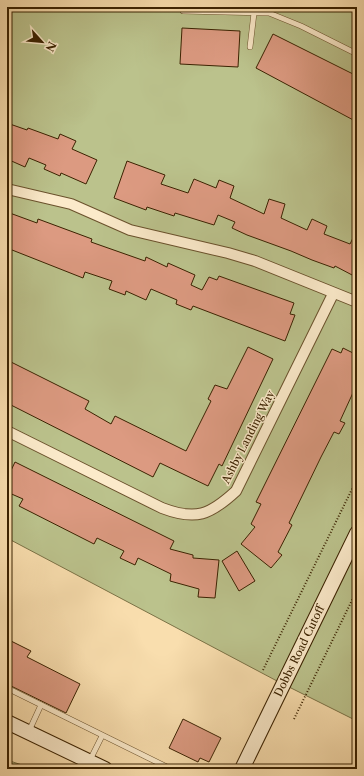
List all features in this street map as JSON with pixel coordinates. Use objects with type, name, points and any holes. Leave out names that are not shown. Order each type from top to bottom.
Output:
[{"type":"street","points":[[7,189],[71,204],[130,230],[228,253],[255,261],[333,294],[357,302]]},
{"type":"street","name":"Ashby Landing Way","points":[[7,431],[162,508],[181,515],[199,514],[219,506],[236,491],[333,294]]},
{"type":"street","name":"Dobbs Road Cutoff","points":[[242,769],[357,533]]},
{"type":"street","points":[[7,722],[105,769]]},
{"type":"lane","points":[[182,11],[268,13],[301,26],[357,54]]},
{"type":"lane","points":[[250,47],[254,13]]},
{"type":"lane","points":[[7,688],[171,769]]},
{"type":"lane","points":[[28,732],[41,705]]},
{"type":"lane","points":[[90,761],[102,736]]},
{"type":"path","points":[[263,670],[357,479]]},
{"type":"path","points":[[294,719],[357,590]]},
{"type":"green space","points":[[7,7],[357,7],[357,518],[277,681],[7,538]]},
{"type":"green space","points":[[357,549],[357,721],[289,687]]},
{"type":"green space","points":[[7,760],[34,769],[7,769]]},
{"type":"building","points":[[182,28],[240,31],[238,67],[180,64]]},
{"type":"building","points":[[273,34],[357,76],[357,122],[256,68]]},
{"type":"building","points":[[7,123],[27,130],[28,128],[58,139],[60,134],[76,141],[72,149],[97,160],[86,184],[61,173],[60,176],[44,169],[46,165],[29,158],[25,167],[7,159]]},
{"type":"building","points":[[127,161],[165,175],[161,184],[188,193],[194,179],[216,188],[219,180],[234,186],[230,198],[264,214],[269,199],[285,204],[281,218],[307,230],[312,219],[327,226],[324,234],[350,244],[357,230],[357,269],[354,276],[335,266],[334,268],[247,235],[232,228],[235,222],[218,215],[214,225],[175,213],[174,216],[147,207],[146,210],[114,198]]},
{"type":"building","points":[[7,212],[37,223],[38,219],[92,239],[91,242],[145,261],[146,257],[167,267],[168,263],[195,275],[191,285],[202,290],[209,277],[217,280],[219,276],[294,303],[290,314],[295,315],[285,341],[193,306],[191,310],[176,304],[177,300],[151,289],[146,300],[126,291],[125,295],[109,289],[112,281],[85,272],[83,278],[7,248]]},
{"type":"building","points":[[248,347],[273,359],[222,466],[219,464],[208,486],[160,463],[153,477],[7,403],[7,360],[89,401],[85,409],[111,424],[115,416],[186,451],[211,401],[208,399],[215,385],[227,389]]},
{"type":"building","points":[[343,348],[357,355],[357,384],[340,421],[345,423],[339,434],[334,432],[321,457],[289,523],[292,525],[278,552],[282,555],[271,568],[241,544],[255,527],[251,524],[261,504],[256,502],[332,349],[341,353]]},
{"type":"building","points":[[15,462],[174,541],[170,549],[193,555],[193,558],[219,560],[215,598],[198,597],[199,589],[170,581],[171,574],[138,558],[135,565],[120,558],[124,551],[97,538],[94,544],[19,506],[23,499],[7,492],[7,479]]},
{"type":"building","points":[[237,551],[255,581],[239,591],[222,561]]},
{"type":"building","points":[[7,639],[31,651],[27,657],[80,684],[66,713],[9,685],[11,680],[7,678]]},
{"type":"building","points":[[183,719],[221,738],[209,762],[200,758],[198,762],[169,748]]}]
